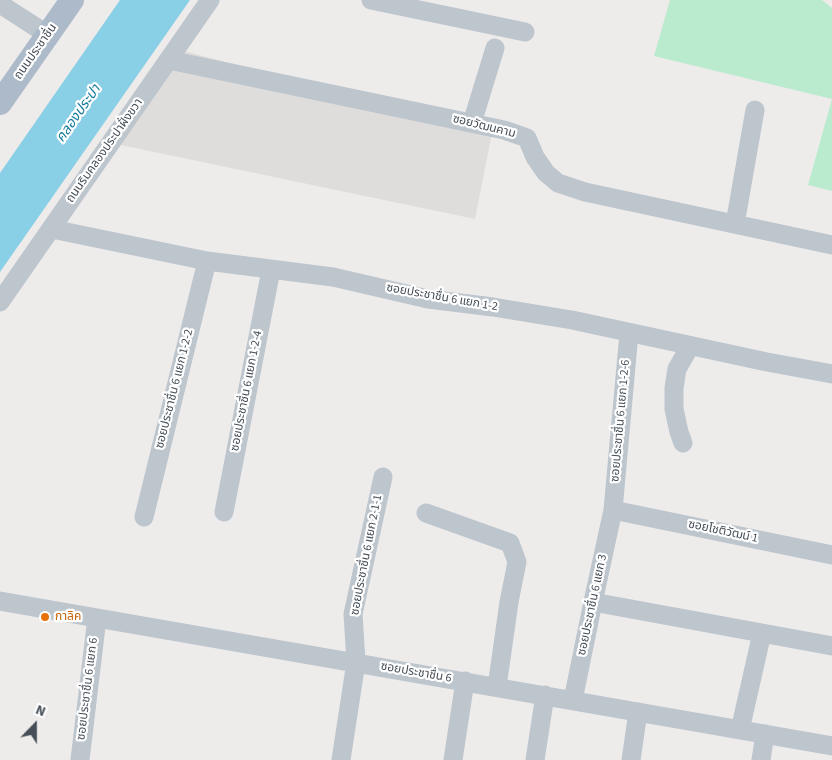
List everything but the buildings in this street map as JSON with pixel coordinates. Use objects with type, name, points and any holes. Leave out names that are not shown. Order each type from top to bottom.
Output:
[{"type":"main road","name":"ถนนประชาชื่น","points":[[0,103],[72,0]]},
{"type":"street","name":"ถนนริมคลองประปาฝั่งขวา","points":[[0,302],[210,0]]},
{"type":"street","points":[[371,0],[525,32]]},
{"type":"street","points":[[0,4],[48,35]]},
{"type":"street","points":[[472,123],[495,48]]},
{"type":"street","name":"ซอยวัฒนคาม","points":[[169,60],[504,130],[527,138],[546,173],[558,183],[585,192],[832,245]]},
{"type":"street","points":[[734,224],[755,110]]},
{"type":"street","name":"ซอยประชาชื่น 6 แยก 1-2","points":[[52,229],[207,261],[333,277],[428,299],[554,317],[832,374]]},
{"type":"street","name":"ซอยประชาชื่น 6 แยก 1-2-2","points":[[144,517],[207,261]]},
{"type":"street","name":"ซอยประชาชื่น 6 แยก 1-2-4","points":[[224,512],[271,270]]},
{"type":"street","name":"ซอยประชาชื่น 6 แยก 1-2-6","points":[[613,510],[629,333]]},
{"type":"street","points":[[683,443],[674,409],[674,388],[677,370],[690,346]]},
{"type":"street","name":"ซอยประชาชื่น 6 แยก 2-1-1","points":[[341,760],[356,662],[353,614],[383,477]]},
{"type":"street","name":"ซอยโชติวัฒน์ 1","points":[[613,510],[832,555]]},
{"type":"street","name":"ซอยประชาชื่น 6 แยก 3","points":[[573,700],[592,602],[613,510]]},
{"type":"street","points":[[426,514],[510,543],[517,562],[509,602],[497,687]]},
{"type":"street","name":"ซอยประชาชื่น 6","points":[[0,601],[832,746]]},
{"type":"street","points":[[592,602],[832,646]]},
{"type":"street","name":"ซอยประชาชื่น 6 แยก 6","points":[[80,760],[97,618]]},
{"type":"street","points":[[740,730],[762,633]]},
{"type":"street","points":[[453,760],[465,681]]},
{"type":"street","points":[[535,760],[545,695]]},
{"type":"street","points":[[630,760],[638,712]]},
{"type":"street","points":[[761,760],[765,734]]},
{"type":"shaded area","points":[[184,51],[492,133],[475,219],[116,144]]},
{"type":"green space","points":[[670,0],[822,0],[832,8],[832,99],[654,56]]},
{"type":"green space","points":[[832,99],[832,191],[808,185]]},
{"type":"water","name":"คลองประปา","points":[[120,0],[190,0],[0,272],[0,173]]},
{"type":"place","name":"กาลิค","points":[[45,617]]}]
